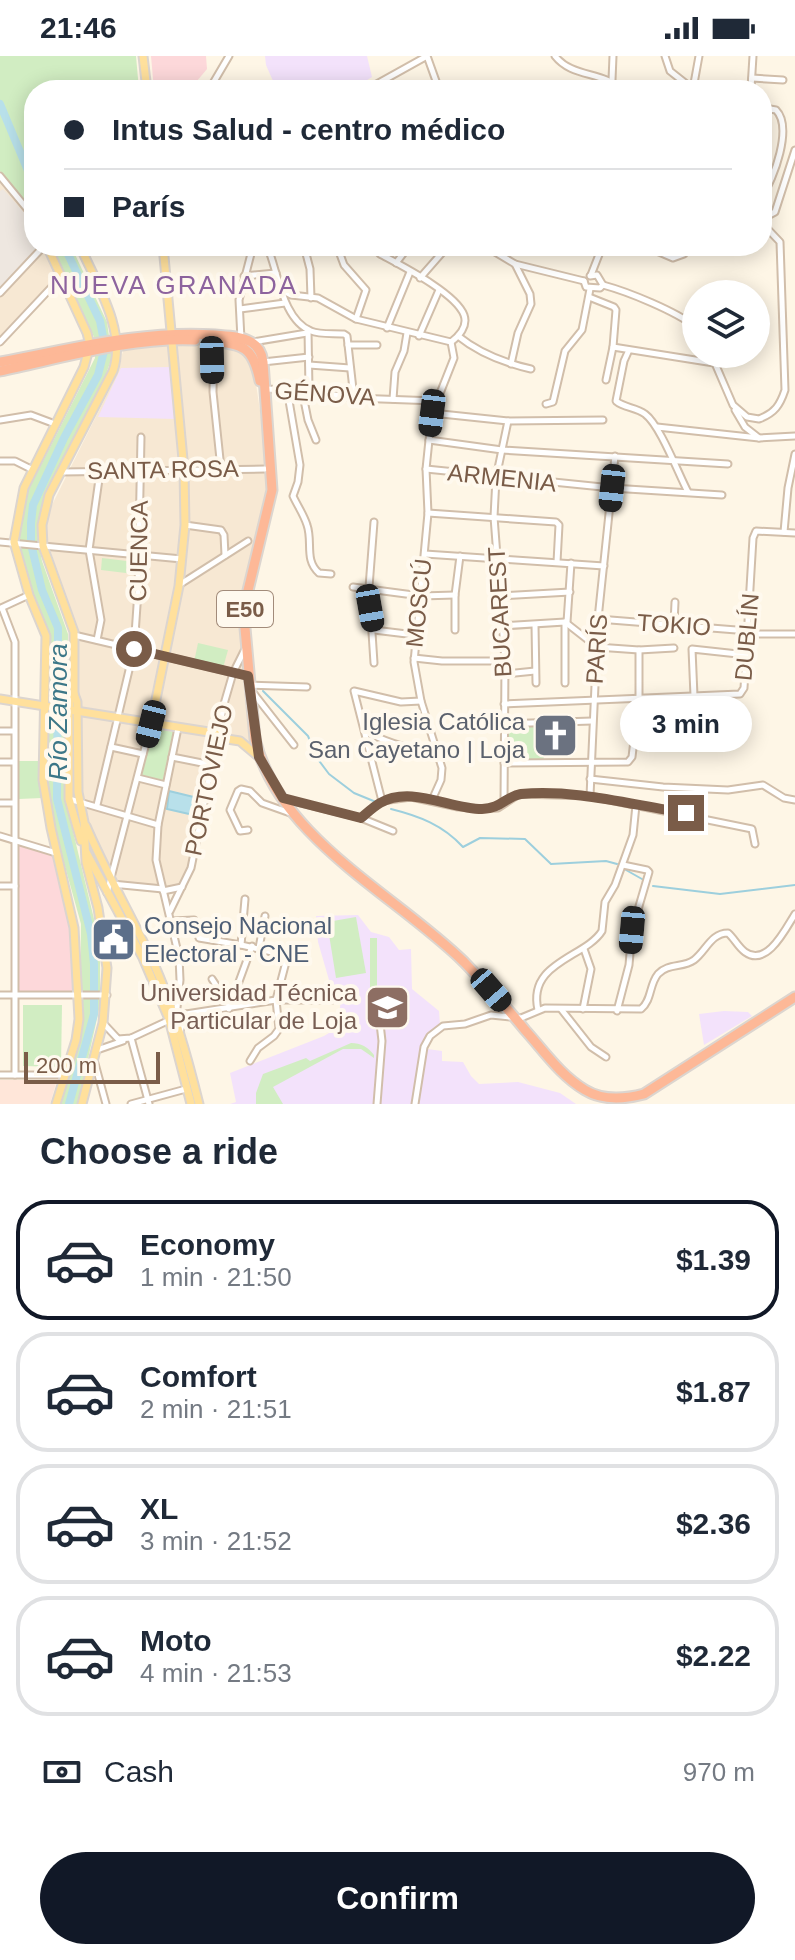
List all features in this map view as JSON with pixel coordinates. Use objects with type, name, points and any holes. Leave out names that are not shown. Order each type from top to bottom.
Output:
[{"type":"highway","points":[[0,371],[19,363],[171,336],[252,343]]},
{"type":"highway","name":"E50","points":[[241,342],[255,359],[263,389],[272,490],[245,603],[249,683],[259,757],[296,815],[327,849],[419,921],[463,961],[571,1081],[595,1096],[618,1098],[644,1094],[795,997]]},
{"type":"highway","name":"E50","points":[[252,343],[262,353],[263,389]]},
{"type":"highway","points":[[0,362],[19,363]]},
{"type":"main road","points":[[143,56],[146,80]]},
{"type":"main road","points":[[50,256],[91,349],[31,469],[18,509],[14,542],[29,595],[46,636],[43,780],[74,928],[80,994],[79,1024],[56,1104]]},
{"type":"main road","points":[[83,1100],[103,1023],[105,944],[85,849],[69,799],[74,635],[43,546],[43,511],[113,371],[116,344],[84,256]]},
{"type":"main road","points":[[151,724],[179,586],[185,525],[184,470],[164,256]]},
{"type":"main road","points":[[0,699],[218,736],[240,741],[259,757]]},
{"type":"main road","points":[[73,711],[85,849],[180,1031],[199,1104]]},
{"type":"main road","points":[[84,822],[111,884],[150,955],[172,1018],[191,1104]]},
{"type":"street","points":[[215,80],[229,56]]},
{"type":"street","points":[[384,80],[427,56],[436,80]]},
{"type":"street","points":[[555,56],[570,70],[612,80],[613,56]]},
{"type":"street","points":[[665,56],[670,71],[681,80]]},
{"type":"street","points":[[695,80],[699,56]]},
{"type":"street","points":[[753,56],[752,78],[783,80]]},
{"type":"street","points":[[772,110],[781,114],[783,131],[772,173]]},
{"type":"street","points":[[772,214],[795,150]]},
{"type":"street","points":[[0,176],[3,185],[24,207]]},
{"type":"street","points":[[733,405],[747,417],[759,419],[770,415],[780,404],[785,390],[780,242],[772,233]]},
{"type":"street","points":[[0,293],[35,256]]},
{"type":"street","points":[[241,342],[240,309],[250,256]]},
{"type":"street","points":[[270,256],[285,303],[307,332],[308,420],[316,440]]},
{"type":"street","points":[[307,256],[311,298]]},
{"type":"street","points":[[341,256],[344,265],[366,290],[356,319]]},
{"type":"street","points":[[279,288],[291,295],[328,303],[356,319],[451,342],[458,336],[465,317],[460,308],[439,290],[384,256]]},
{"type":"street","points":[[396,263],[401,256]]},
{"type":"street","points":[[420,278],[439,256]]},
{"type":"street","points":[[502,256],[515,264],[584,281]]},
{"type":"street","points":[[584,281],[594,273],[598,256]]},
{"type":"street","points":[[511,364],[518,333],[531,304],[531,296],[515,264]]},
{"type":"street","points":[[387,328],[410,272]]},
{"type":"street","points":[[244,276],[276,273]]},
{"type":"street","points":[[594,273],[603,285],[625,291],[682,317]]},
{"type":"street","points":[[0,342],[61,277]]},
{"type":"street","points":[[584,281],[590,289],[603,285]]},
{"type":"street","points":[[546,404],[553,402],[565,351],[582,330],[590,289]]},
{"type":"street","points":[[419,336],[439,290]]},
{"type":"street","points":[[589,297],[616,308],[606,380]]},
{"type":"street","points":[[240,309],[285,303]]},
{"type":"street","points":[[252,343],[307,332],[344,334],[347,336],[354,398]]},
{"type":"street","points":[[393,399],[395,372],[404,351],[407,333]]},
{"type":"street","points":[[458,336],[472,347],[531,369]]},
{"type":"street","points":[[214,338],[213,392],[221,469]]},
{"type":"street","name":"MOSCÚ","points":[[432,800],[442,774],[421,701],[414,658],[425,554],[428,513],[426,469],[432,413],[454,358],[451,342]]},
{"type":"street","points":[[348,345],[377,345]]},
{"type":"street","points":[[613,347],[682,358]]},
{"type":"street","points":[[629,350],[616,401],[645,414],[656,427],[688,492]]},
{"type":"street","points":[[263,362],[309,361],[350,368]]},
{"type":"street","points":[[716,368],[745,427],[759,438]]},
{"type":"street","name":"GÉNOVA","points":[[263,389],[306,390],[354,398],[436,401]]},
{"type":"street","points":[[287,389],[300,465],[293,496],[310,537],[309,559],[312,566],[319,573],[331,574]]},
{"type":"street","points":[[432,413],[508,421],[603,420]]},
{"type":"street","points":[[0,420],[31,415],[55,424]]},
{"type":"street","name":"BUCAREST","points":[[504,804],[505,661],[494,517],[496,478],[508,421]]},
{"type":"street","points":[[656,427],[759,438],[795,436]]},
{"type":"street","name":"CUENCA","points":[[97,805],[134,649],[141,437]]},
{"type":"street","points":[[429,440],[502,450],[728,464]]},
{"type":"street","points":[[795,454],[784,532],[795,533]]},
{"type":"street","name":"PARÍS","points":[[590,796],[598,619],[615,456]]},
{"type":"street","points":[[0,461],[15,461],[31,469]]},
{"type":"street","name":"SANTA ROSA","points":[[61,472],[265,469]]},
{"type":"street","name":"ARMENIA","points":[[426,469],[496,478],[722,495]]},
{"type":"street","points":[[97,640],[101,620],[89,550],[100,471]]},
{"type":"street","points":[[428,513],[558,523],[557,562]]},
{"type":"street","points":[[374,522],[369,587],[374,663]]},
{"type":"street","points":[[185,525],[221,530],[225,555]]},
{"type":"street","name":"DUBLÍN","points":[[504,704],[740,694],[744,688],[755,534],[756,531],[784,532]]},
{"type":"street","points":[[179,586],[248,541]]},
{"type":"street","points":[[0,542],[182,559]]},
{"type":"street","points":[[425,554],[604,566]]},
{"type":"street","points":[[455,630],[460,556]]},
{"type":"street","points":[[565,683],[571,563]]},
{"type":"street","points":[[353,587],[421,596],[455,595]]},
{"type":"street","points":[[500,596],[570,592]]},
{"type":"street","points":[[15,1075],[15,642],[1,608],[29,595]]},
{"type":"street","points":[[674,624],[675,602]]},
{"type":"street","name":"TOKIO","points":[[598,619],[795,634]]},
{"type":"street","points":[[502,626],[566,622],[597,647],[639,650],[674,648]]},
{"type":"street","points":[[535,625],[536,683]]},
{"type":"street","points":[[374,630],[415,635]]},
{"type":"street","points":[[74,635],[233,673],[249,683],[294,745]]},
{"type":"street","name":"PORTOVIEJO","points":[[170,912],[191,868],[233,673],[246,648]]},
{"type":"street","points":[[694,696],[692,649],[747,655]]},
{"type":"street","points":[[504,763],[628,762],[632,757],[639,698],[639,650]]},
{"type":"street","points":[[414,658],[505,661]]},
{"type":"street","points":[[505,674],[536,671]]},
{"type":"street","points":[[249,683],[307,687]]},
{"type":"street","points":[[382,801],[354,691],[401,702],[421,701]]},
{"type":"street","points":[[504,724],[592,721]]},
{"type":"street","points":[[107,893],[151,724]]},
{"type":"street","points":[[97,1050],[172,1018],[178,1002],[179,957],[156,860],[158,825],[178,728]]},
{"type":"street","points":[[0,731],[14,731]]},
{"type":"street","points":[[366,732],[419,751],[436,752]]},
{"type":"street","points":[[111,747],[143,754]]},
{"type":"street","points":[[172,757],[212,765]]},
{"type":"street","points":[[0,762],[14,762]]},
{"type":"street","points":[[138,778],[166,785]]},
{"type":"street","points":[[590,779],[728,790],[763,785],[784,798],[795,800]]},
{"type":"street","points":[[248,830],[240,831],[230,810],[241,789],[250,791],[262,803],[296,815]]},
{"type":"street","points":[[361,818],[382,801],[411,797],[481,809],[498,808],[519,794],[590,796],[752,829],[755,844]]},
{"type":"street","points":[[283,798],[361,818],[393,831]]},
{"type":"street","points":[[69,799],[158,825]]},
{"type":"street","points":[[0,803],[13,803]]},
{"type":"street","points":[[538,1010],[537,993],[550,970],[566,956],[584,949],[602,931],[605,902],[633,835],[636,805]]},
{"type":"street","points":[[0,836],[56,853]]},
{"type":"street","points":[[617,1011],[629,965],[632,930],[649,872],[623,865]]},
{"type":"street","points":[[111,884],[163,890],[183,887]]},
{"type":"street","points":[[0,886],[15,886]]},
{"type":"street","points":[[241,945],[245,899]]},
{"type":"street","points":[[415,1104],[424,1047],[431,1034],[443,1026],[465,1024],[485,1016],[515,1018],[538,1010],[560,1008],[617,1011],[644,1008],[659,972],[691,962],[715,937],[724,932],[731,935],[748,954],[755,956],[765,953],[795,914]]},
{"type":"street","points":[[229,1007],[265,916]]},
{"type":"street","points":[[172,921],[194,920],[199,938],[255,947],[287,958],[276,1000],[278,1032],[258,1048],[250,1061]]},
{"type":"street","points":[[583,1009],[591,969],[584,949]]},
{"type":"street","points":[[212,979],[229,1007]]},
{"type":"street","points":[[0,995],[104,994]]},
{"type":"street","points":[[186,1014],[276,1000],[332,1000]]},
{"type":"street","points":[[178,1002],[186,1014]]},
{"type":"street","points":[[377,1104],[382,1041],[378,1006]]},
{"type":"street","points":[[560,1008],[591,1047],[606,1057]]},
{"type":"street","points":[[180,1031],[186,1014]]},
{"type":"street","points":[[103,1023],[109,1033],[118,1039],[131,1038]]},
{"type":"street","points":[[131,1038],[148,1102]]},
{"type":"street","points":[[94,1060],[106,1104]]},
{"type":"street","points":[[0,1075],[66,1075]]},
{"type":"street","points":[[131,1104],[148,1102],[186,1089]]},
{"type":"street","points":[[83,1100],[89,1090],[100,1091],[104,1096]]},
{"type":"shaded area","points":[[151,56],[206,56],[207,69],[198,80],[153,80]]},
{"type":"shaded area","points":[[265,56],[367,56],[372,77],[367,80],[273,80]]},
{"type":"shaded area","points":[[0,176],[24,206],[24,256],[52,256],[61,277],[0,342]]},
{"type":"shaded area","points":[[3,189],[24,213],[24,256],[30,256],[0,288],[0,191]]},
{"type":"shaded area","points":[[171,343],[230,345],[252,357],[267,486],[244,603],[252,744],[241,738],[220,735],[193,870],[186,885],[159,892],[115,887],[77,798],[75,630],[45,533],[50,509],[117,374],[123,351]]},
{"type":"shaded area","points":[[171,367],[176,419],[98,417],[121,368]]},
{"type":"shaded area","points":[[18,845],[56,857],[73,928],[76,992],[18,992]]},
{"type":"shaded area","name":"Universidad Técnica Particular de Loja","points":[[358,915],[371,932],[389,937],[399,950],[411,949],[412,989],[439,1011],[440,1025],[427,1036],[427,1049],[442,1051],[442,1061],[463,1062],[479,1084],[518,1082],[560,1093],[576,1104],[230,1104],[236,1102],[230,1073],[334,1030],[339,1020],[341,995],[329,980],[318,942],[316,916]]},
{"type":"shaded area","points":[[748,1012],[752,1016],[704,1045],[699,1014]]},
{"type":"shaded area","points":[[0,1080],[57,1080],[50,1104],[0,1104]]},
{"type":"green space","points":[[0,56],[136,56],[138,80],[24,80],[24,200],[0,171]]},
{"type":"green space","points":[[57,256],[76,256],[107,322],[112,357],[104,380],[43,503],[37,535],[42,561],[68,634],[68,671],[63,704],[66,802],[100,944],[100,1005],[78,1104],[58,1104],[80,1028],[81,924],[53,823],[49,791],[46,625],[32,598],[16,537],[25,497],[95,358],[94,337]]},
{"type":"green space","points":[[102,558],[135,562],[134,574],[101,570]]},
{"type":"green space","points":[[198,643],[228,650],[223,668],[194,662]]},
{"type":"green space","points":[[542,726],[544,760],[507,760],[507,727]]},
{"type":"green space","points":[[153,728],[173,732],[163,780],[142,775]]},
{"type":"green space","points":[[19,761],[39,761],[42,798],[19,799]]},
{"type":"green space","points":[[356,917],[366,973],[336,978],[327,922]]},
{"type":"green space","points":[[370,938],[377,938],[377,997],[370,997]]},
{"type":"green space","points":[[23,1005],[62,1005],[61,1067],[23,1066]]},
{"type":"green space","points":[[351,1043],[367,1048],[374,1058],[361,1049],[343,1049],[273,1087],[283,1104],[256,1104],[256,1093],[263,1074],[306,1058],[310,1061]]},
{"type":"water","points":[[169,791],[202,799],[198,816],[167,809]]},
{"type":"waterway","name":"Río Zamora","points":[[0,104],[24,161]]},
{"type":"waterway","name":"Río Zamora","points":[[69,256],[100,321],[105,347],[98,375],[33,505],[31,544],[42,590],[58,628],[57,799],[91,934],[94,964],[94,1014],[69,1104]]},
{"type":"waterway","points":[[263,691],[308,736],[317,758],[329,774],[354,793],[376,802]]},
{"type":"waterway","points":[[391,809],[430,822],[463,847],[480,838],[525,839],[551,864],[606,861],[617,864]]},
{"type":"waterway","points":[[626,870],[649,883]]},
{"type":"waterway","points":[[653,886],[720,894],[795,885]]},
{"type":"place","name":"Iglesia Católica San Cayetano | Loja","points":[[556,736]]},
{"type":"place","name":"Consejo Nacional Electoral - CNE","points":[[113,940]]},
{"type":"place","name":"Universidad Técnica Particular de Loja","points":[[388,1007]]},
{"type":"district","name":"NUEVA GRANADA","points":[[174,285]]},
{"type":"route","points":[[134,649],[248,676],[259,757],[283,798],[361,818],[382,801],[411,797],[481,809],[498,808],[519,794],[590,796],[686,813]]}]
